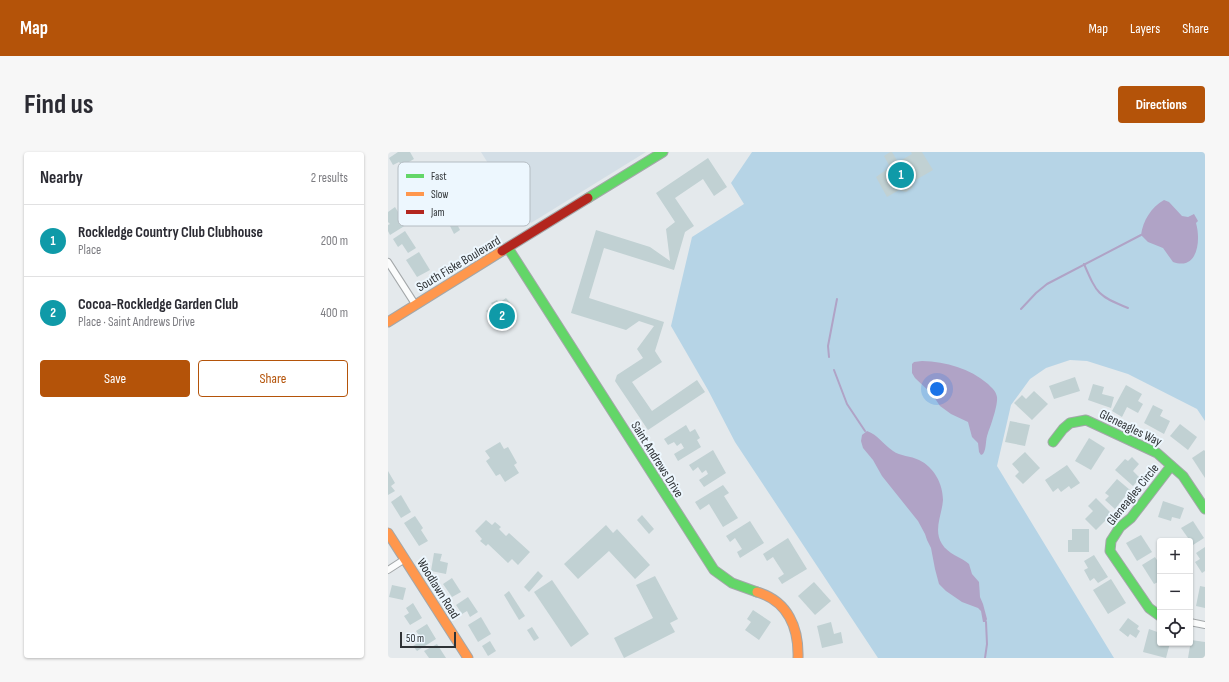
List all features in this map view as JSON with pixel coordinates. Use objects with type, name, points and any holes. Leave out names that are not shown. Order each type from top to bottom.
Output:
[{"type":"street","name":"South Fiske Boulevard","points":[[388,322],[663,152]]},
{"type":"street","name":"Saint Andrews Drive","points":[[508,248],[714,570],[734,584],[765,594],[780,604],[787,611],[796,630],[799,644],[798,658]]},
{"type":"street","points":[[388,262],[415,304]]},
{"type":"street","name":"Gleneagles Way","points":[[1053,442],[1068,424],[1077,420],[1086,420],[1157,453],[1183,476],[1205,509]]},
{"type":"street","name":"Gleneagles Circle","points":[[1157,614],[1149,608],[1110,551],[1110,546],[1111,541],[1120,527],[1131,518],[1171,466]]},
{"type":"street","name":"Woodlawn Road","points":[[388,533],[468,658]]},
{"type":"street","points":[[388,570],[405,559]]},
{"type":"street","points":[[1193,623],[1205,625]]},
{"type":"shaded area","points":[[481,152],[646,152],[531,223],[530,162],[487,162]]},
{"type":"shaded area","points":[[752,152],[1205,152],[1205,421],[1197,409],[1128,374],[1087,361],[1070,360],[1046,368],[1030,379],[1011,405],[997,466],[1114,658],[878,658],[735,442],[708,390],[671,326],[692,237],[744,204],[731,183]]},
{"type":"shaded area","points":[[1164,200],[1169,202],[1182,216],[1188,217],[1194,214],[1198,221],[1196,223],[1198,245],[1193,258],[1188,262],[1181,264],[1173,262],[1163,248],[1148,242],[1141,235],[1148,215],[1155,206]]},
{"type":"shaded area","points":[[922,361],[949,364],[965,370],[981,378],[995,391],[997,397],[996,405],[983,454],[981,455],[979,452],[978,443],[972,437],[968,422],[951,414],[940,406],[932,394],[915,378],[912,373],[912,364],[914,362]]},
{"type":"shaded area","points":[[867,431],[896,453],[924,463],[937,477],[943,494],[938,528],[939,539],[951,553],[969,564],[972,574],[979,582],[980,597],[987,619],[986,622],[983,622],[981,611],[978,608],[962,602],[939,584],[931,548],[918,521],[882,476],[873,460],[863,448],[861,441],[862,435]]},
{"type":"building","points":[[398,152],[410,152],[414,159],[409,162],[398,162],[393,165],[389,158]]},
{"type":"building","points":[[892,152],[898,162],[912,154],[911,152],[922,152],[933,170],[914,181],[912,188],[906,192],[899,190],[887,197],[876,177],[890,167],[884,156]]},
{"type":"building","points":[[708,158],[727,187],[714,196],[703,179],[675,198],[694,226],[685,232],[674,270],[604,248],[589,298],[664,322],[655,351],[662,362],[632,382],[652,411],[697,380],[705,392],[648,430],[615,381],[617,375],[643,358],[637,349],[654,326],[639,321],[626,330],[571,313],[596,230],[650,247],[670,261],[666,229],[675,222],[656,193]]},
{"type":"building","points":[[395,207],[398,212],[398,226],[404,226],[390,235],[388,231],[388,225],[390,224],[388,222],[388,212]]},
{"type":"building","points":[[450,226],[458,226],[460,230],[454,234]]},
{"type":"building","points":[[405,231],[416,248],[408,253],[402,244],[398,247],[393,239]]},
{"type":"building","points":[[419,252],[430,270],[417,277],[406,260]]},
{"type":"building","points":[[506,298],[513,306],[511,307],[514,311],[511,313],[515,319],[499,330],[486,311],[493,306],[491,303],[497,300],[499,303]]},
{"type":"building","points":[[1075,377],[1080,391],[1054,399],[1049,386]]},
{"type":"building","points":[[1093,384],[1104,387],[1102,394],[1114,397],[1111,408],[1088,400]]},
{"type":"building","points":[[1126,385],[1142,394],[1138,401],[1143,404],[1138,413],[1127,407],[1122,417],[1112,411]]},
{"type":"building","points":[[1034,391],[1048,404],[1032,420],[1014,403],[1022,395],[1026,399]]},
{"type":"building","points":[[1153,405],[1163,410],[1160,416],[1170,421],[1164,434],[1144,423]]},
{"type":"building","points":[[1010,421],[1030,425],[1025,446],[1005,442]]},
{"type":"building","points":[[1180,424],[1197,437],[1188,450],[1170,436]]},
{"type":"building","points":[[686,425],[690,432],[695,429],[700,438],[697,440],[701,447],[678,461],[674,454],[684,448],[681,443],[677,446],[674,442],[668,445],[664,439]]},
{"type":"building","points":[[1089,438],[1105,448],[1091,470],[1075,461]]},
{"type":"building","points":[[500,442],[504,449],[508,447],[517,463],[514,465],[519,473],[505,482],[500,474],[496,476],[486,461],[490,458],[485,451]]},
{"type":"building","points":[[713,450],[726,473],[704,487],[699,480],[708,474],[706,470],[702,473],[698,467],[693,471],[689,465]]},
{"type":"building","points":[[1204,450],[1205,451],[1205,478],[1192,458]]},
{"type":"building","points":[[1025,452],[1040,468],[1023,484],[1015,476],[1019,472],[1012,464]]},
{"type":"building","points":[[1132,457],[1139,464],[1133,471],[1140,478],[1133,486],[1115,470],[1125,459],[1128,461]]},
{"type":"building","points":[[1067,465],[1080,483],[1071,489],[1069,486],[1061,492],[1058,488],[1053,492],[1045,480]]},
{"type":"building","points":[[388,471],[395,483],[391,486],[395,491],[388,495]]},
{"type":"building","points":[[1117,479],[1130,490],[1115,509],[1105,500],[1109,496],[1105,493]]},
{"type":"building","points":[[723,485],[729,493],[724,496],[738,518],[723,527],[709,504],[700,510],[695,502]]},
{"type":"building","points":[[401,495],[411,512],[401,518],[391,502]]},
{"type":"building","points":[[1096,498],[1112,514],[1096,530],[1085,519],[1093,511],[1088,506]]},
{"type":"building","points":[[1163,501],[1184,508],[1180,519],[1172,517],[1171,521],[1158,517]]},
{"type":"building","points":[[642,515],[654,529],[649,534],[637,520]]},
{"type":"building","points":[[415,516],[423,528],[421,530],[428,541],[419,546],[404,523]]},
{"type":"building","points":[[486,520],[492,525],[495,522],[501,527],[499,529],[506,536],[509,533],[530,552],[518,565],[512,559],[508,563],[488,544],[486,546],[480,541],[482,539],[475,531]]},
{"type":"building","points":[[750,521],[764,543],[740,558],[737,552],[742,549],[735,538],[730,542],[726,536]]},
{"type":"building","points":[[1193,521],[1204,538],[1193,545],[1193,538],[1188,538],[1181,528]]},
{"type":"building","points":[[606,525],[613,533],[617,529],[650,565],[635,579],[609,551],[578,579],[564,564]]},
{"type":"building","points":[[1072,529],[1089,529],[1089,552],[1068,552],[1068,540],[1072,540]]},
{"type":"building","points":[[1141,535],[1152,552],[1137,561],[1126,543]]},
{"type":"building","points":[[788,538],[807,569],[782,584],[778,578],[784,574],[773,557],[767,561],[763,554]]},
{"type":"building","points":[[1205,547],[1205,571],[1202,573],[1195,562],[1200,559],[1196,553]]},
{"type":"building","points":[[434,553],[442,554],[440,561],[448,563],[446,574],[431,571]]},
{"type":"building","points":[[1094,555],[1108,577],[1098,583],[1094,578],[1090,581],[1084,570],[1088,568],[1084,561]]},
{"type":"building","points":[[1155,557],[1157,560],[1157,582],[1154,584],[1142,565]]},
{"type":"building","points":[[538,571],[543,576],[529,592],[524,587]]},
{"type":"building","points":[[655,576],[678,619],[670,623],[675,632],[624,658],[614,638],[653,618],[636,585]]},
{"type":"building","points":[[452,578],[461,592],[452,597],[443,584]]},
{"type":"building","points":[[1111,579],[1126,603],[1108,614],[1093,590]]},
{"type":"building","points":[[552,580],[589,634],[571,647],[534,592]]},
{"type":"building","points":[[814,582],[831,601],[815,615],[798,596]]},
{"type":"building","points":[[392,585],[406,588],[403,600],[389,597]]},
{"type":"building","points":[[1200,586],[1205,587],[1205,608],[1196,606]]},
{"type":"building","points":[[509,591],[525,616],[519,620],[504,595]]},
{"type":"building","points":[[468,597],[478,612],[470,617],[467,611],[462,614],[456,605]]},
{"type":"building","points":[[413,603],[422,618],[410,625],[404,616],[409,613],[406,608]]},
{"type":"building","points":[[753,610],[771,622],[759,640],[745,630],[751,622],[747,619]]},
{"type":"building","points":[[481,617],[491,634],[478,642],[468,625]]},
{"type":"building","points":[[1128,618],[1139,626],[1137,629],[1140,631],[1136,638],[1130,634],[1128,637],[1119,630]]},
{"type":"building","points":[[831,622],[834,634],[841,632],[843,643],[822,648],[817,626]]},
{"type":"building","points":[[427,624],[436,639],[417,651],[413,646],[422,640],[416,631]]},
{"type":"building","points":[[532,627],[539,638],[534,641],[527,630]]},
{"type":"building","points":[[1149,629],[1157,632],[1157,646],[1169,646],[1166,658],[1143,652]]},
{"type":"building","points":[[1193,640],[1205,642],[1205,658],[1188,658],[1190,646],[1193,646]]},
{"type":"building","points":[[490,641],[496,651],[488,656],[482,646]]},
{"type":"building","points":[[437,644],[446,658],[429,658],[424,651]]},
{"type":"waterway","points":[[1021,309],[1047,284],[1141,235]]},
{"type":"waterway","points":[[1084,264],[1092,282],[1100,293],[1104,297],[1128,308]]},
{"type":"waterway","points":[[829,357],[828,346],[837,299]]},
{"type":"waterway","points":[[834,370],[847,404],[865,431]]},
{"type":"waterway","points":[[985,658],[987,644],[986,622]]},
{"type":"traffic: fast","points":[[588,198],[663,152]]},
{"type":"traffic: fast","points":[[508,248],[714,570],[732,583],[757,592]]},
{"type":"traffic: fast","points":[[1053,442],[1063,429],[1070,423],[1086,420],[1157,453],[1183,476],[1205,509]]},
{"type":"traffic: fast","points":[[1157,614],[1149,608],[1110,551],[1111,541],[1120,527],[1131,518],[1171,466]]},
{"type":"traffic: slow","points":[[388,322],[502,251]]},
{"type":"traffic: slow","points":[[388,533],[468,658]]},
{"type":"traffic: slow","points":[[757,592],[768,596],[777,602],[790,617],[796,636],[798,658]]},
{"type":"traffic: jam","points":[[502,251],[588,198]]},
{"type":"place","name":"Rockledge Country Club Clubhouse","points":[[901,175]]},
{"type":"place","name":"Cocoa-Rockledge Garden Club","points":[[502,316]]}]
